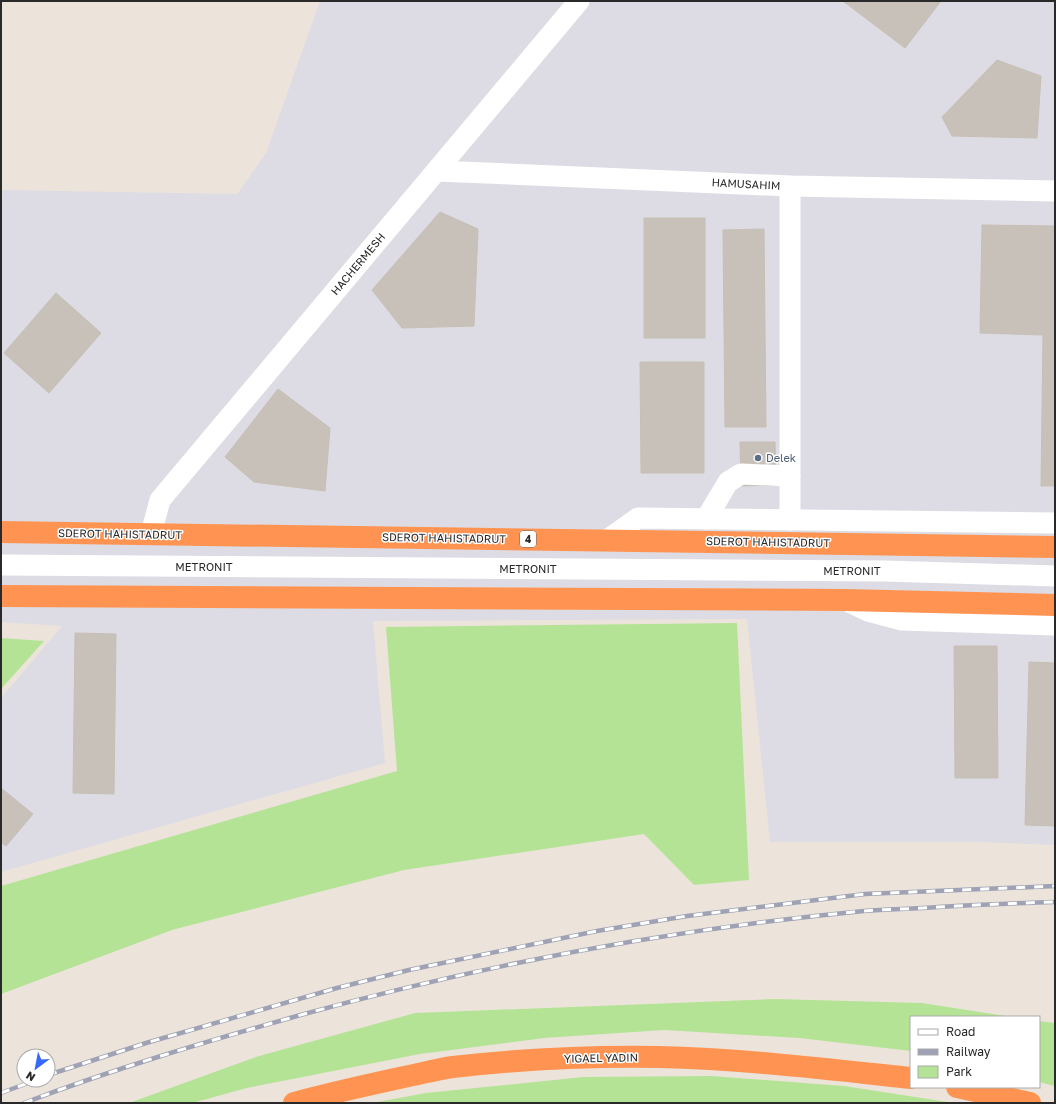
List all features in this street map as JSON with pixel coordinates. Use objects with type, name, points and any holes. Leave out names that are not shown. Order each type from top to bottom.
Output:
[{"type":"highway","name":"SDEROT HAHISTADRUT","points":[[1,532],[1055,547]]},
{"type":"highway","points":[[1,596],[845,600],[1055,605]]},
{"type":"highway","name":"YIGAEL YADIN","points":[[294,1103],[376,1083],[452,1068],[529,1060],[602,1057],[660,1057],[727,1061],[821,1068],[910,1078]]},
{"type":"highway","points":[[962,1088],[1030,1103]]},
{"type":"street","name":"HACHERMESH","points":[[151,534],[160,500],[579,1]]},
{"type":"street","name":"HAMUSAHIM","points":[[436,171],[790,186],[1055,191]]},
{"type":"street","points":[[790,186],[790,520]]},
{"type":"street","points":[[706,519],[728,482],[741,474],[790,476]]},
{"type":"street","points":[[607,540],[638,518],[1055,523]]},
{"type":"street","points":[[854,520],[891,544]]},
{"type":"street","name":"METRONIT","points":[[1,565],[869,571],[1055,576]]},
{"type":"street","points":[[845,600],[868,611],[902,620],[1055,625]]},
{"type":"shaded area","points":[[320,1],[1055,1],[1055,845],[981,842],[770,842],[747,619],[373,621],[385,763],[1,872],[1,698],[62,626],[1,622],[1,213],[3,190],[237,194],[266,153]]},
{"type":"green space","points":[[737,623],[749,880],[694,885],[644,834],[404,870],[172,930],[1,994],[1,886],[397,771],[386,627]]},
{"type":"green space","points":[[1,638],[44,641],[1,689]]},
{"type":"green space","points":[[776,999],[922,1003],[1006,1016],[910,1016],[910,1051],[799,1038],[664,1030],[544,1038],[420,1054],[247,1088],[192,1103],[129,1103],[259,1056],[415,1013]]},
{"type":"green space","points":[[1040,1021],[1055,1023],[1055,1086],[1040,1082]]},
{"type":"green space","points":[[711,1076],[844,1086],[954,1103],[372,1103],[426,1093],[583,1077]]},
{"type":"building","points":[[843,1],[941,1],[905,48]]},
{"type":"building","points":[[997,60],[1041,76],[1037,138],[952,136],[942,117]]},
{"type":"building","points":[[440,212],[478,229],[474,326],[402,328],[372,290]]},
{"type":"building","points":[[644,218],[705,218],[705,338],[644,338]]},
{"type":"building","points":[[982,225],[1055,226],[1055,486],[1041,486],[1043,335],[980,333]]},
{"type":"building","points":[[764,229],[766,427],[725,427],[723,230]]},
{"type":"building","points":[[56,293],[101,333],[49,393],[4,353]]},
{"type":"building","points":[[640,362],[704,362],[704,473],[641,473]]},
{"type":"building","points":[[278,389],[330,428],[325,491],[254,482],[225,457]]},
{"type":"building","name":"Delek","points":[[740,442],[775,442],[776,485],[741,486]]},
{"type":"building","points":[[75,633],[116,634],[114,794],[73,793]]},
{"type":"building","points":[[954,646],[997,646],[998,778],[955,778]]},
{"type":"building","points":[[1029,662],[1055,663],[1055,826],[1025,825]]},
{"type":"building","points":[[1,788],[33,814],[6,846],[1,842]]},
{"type":"railway","points":[[56,1072],[146,1043],[337,988],[409,970],[597,931],[687,916],[865,894],[1055,886]]},
{"type":"railway","points":[[24,1103],[159,1056],[297,1016],[437,981],[578,951],[721,928],[864,911],[1055,902]]},
{"type":"railway","points":[[1,1093],[16,1087]]},
{"type":"place","name":"Delek","points":[[758,458]]}]
